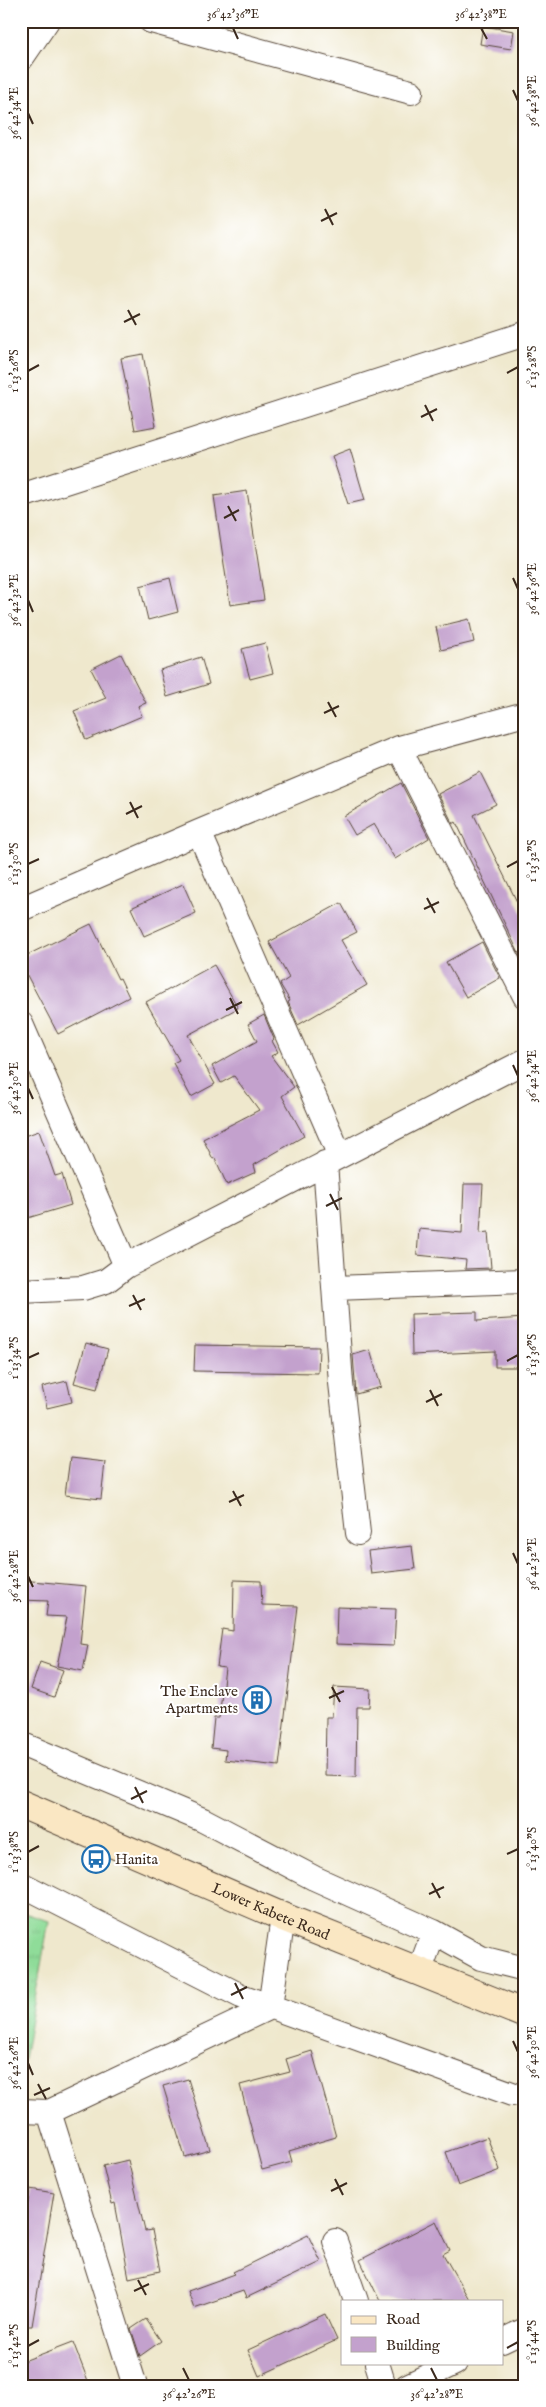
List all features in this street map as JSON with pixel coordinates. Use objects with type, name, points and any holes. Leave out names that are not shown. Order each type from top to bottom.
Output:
[{"type":"main road","name":"Lower Kabete Road","points":[[21,1804],[284,1917],[525,2014]]},
{"type":"street","points":[[21,59],[47,21]]},
{"type":"street","points":[[151,21],[411,92]]},
{"type":"street","points":[[21,496],[525,334]]},
{"type":"street","points":[[21,909],[399,748],[525,714]]},
{"type":"street","points":[[399,748],[525,996]]},
{"type":"street","points":[[198,832],[333,1159],[335,1288],[341,1383],[358,1533]]},
{"type":"street","points":[[21,1024],[126,1266]]},
{"type":"street","points":[[21,1291],[83,1288],[106,1281],[126,1266],[525,1061]]},
{"type":"street","points":[[335,1288],[525,1281]]},
{"type":"street","points":[[21,1744],[203,1820],[314,1878],[434,1932],[481,1958],[525,1969]]},
{"type":"street","points":[[21,1884],[241,1996],[512,2094]]},
{"type":"street","points":[[270,2007],[284,1917]]},
{"type":"street","points":[[419,1972],[434,1932]]},
{"type":"street","points":[[21,2111],[49,2112],[270,2007]]},
{"type":"street","points":[[49,2112],[134,2386]]},
{"type":"street","points":[[336,2241],[356,2300]]},
{"type":"street","points":[[504,2340],[525,2330]]},
{"type":"street","points":[[377,2364],[384,2386]]},
{"type":"street","points":[[407,2386],[453,2364]]},
{"type":"green space","points":[[21,1912],[49,1921],[21,2075]]},
{"type":"building","points":[[483,26],[514,31],[511,49],[480,44]]},
{"type":"building","points":[[143,354],[156,426],[135,430],[121,358]]},
{"type":"building","points":[[350,449],[365,500],[348,504],[332,456]]},
{"type":"building","points":[[247,491],[264,600],[230,605],[214,496]]},
{"type":"building","points":[[170,578],[178,612],[148,620],[140,586]]},
{"type":"building","points":[[469,619],[474,642],[441,650],[436,627]]},
{"type":"building","points":[[265,643],[273,673],[250,679],[242,649]]},
{"type":"building","points":[[121,654],[146,703],[138,706],[142,716],[86,740],[74,711],[106,698],[91,669]]},
{"type":"building","points":[[201,657],[209,684],[167,697],[160,670]]},
{"type":"building","points":[[480,772],[496,804],[474,815],[525,918],[524,964],[456,822],[453,824],[438,794]]},
{"type":"building","points":[[401,783],[429,838],[395,859],[374,824],[355,835],[344,816]]},
{"type":"building","points":[[183,884],[196,913],[144,936],[131,908]]},
{"type":"building","points":[[341,903],[357,932],[341,940],[367,985],[298,1025],[288,1002],[290,1001],[280,984],[289,978],[269,942]]},
{"type":"building","points":[[91,924],[129,997],[58,1034],[21,964],[21,958]]},
{"type":"building","points":[[482,942],[500,978],[466,997],[446,962]]},
{"type":"building","points":[[214,965],[238,1008],[188,1035],[215,1084],[191,1097],[173,1063],[179,1060],[146,1002]]},
{"type":"building","points":[[264,1015],[274,1039],[272,1041],[278,1052],[271,1056],[294,1087],[282,1096],[304,1136],[254,1165],[256,1172],[227,1185],[215,1158],[213,1159],[203,1139],[259,1110],[234,1076],[221,1083],[212,1066],[257,1041],[248,1024]]},
{"type":"building","points":[[39,1131],[55,1176],[62,1174],[71,1205],[21,1220],[21,1137]]},
{"type":"building","points":[[464,1184],[483,1184],[480,1233],[488,1232],[491,1268],[465,1269],[466,1260],[417,1255],[419,1229],[462,1233]]},
{"type":"building","points":[[477,1312],[477,1321],[525,1318],[525,1367],[495,1367],[495,1351],[412,1355],[411,1314]]},
{"type":"building","points":[[86,1343],[108,1349],[97,1389],[74,1383]]},
{"type":"building","points":[[195,1345],[319,1347],[318,1373],[194,1371]]},
{"type":"building","points":[[370,1350],[381,1387],[356,1394],[353,1355]]},
{"type":"building","points":[[67,1381],[72,1402],[47,1408],[42,1387]]},
{"type":"building","points":[[70,1458],[105,1462],[101,1499],[65,1495]]},
{"type":"building","points":[[412,1546],[415,1569],[371,1574],[368,1551]]},
{"type":"building","points":[[21,1580],[86,1586],[80,1644],[88,1645],[83,1671],[57,1666],[67,1617],[46,1616],[48,1601],[21,1600]]},
{"type":"building","name":"The Enclave Apartments","points":[[234,1580],[261,1581],[262,1605],[298,1606],[279,1766],[225,1760],[226,1750],[211,1748],[214,1718],[219,1718],[225,1668],[217,1667],[222,1629],[233,1631]]},
{"type":"building","points":[[337,1607],[396,1609],[394,1646],[336,1644]]},
{"type":"building","points":[[40,1662],[63,1670],[54,1697],[31,1689]]},
{"type":"building","points":[[334,1687],[370,1689],[369,1707],[357,1707],[356,1777],[325,1776],[326,1717],[332,1717]]},
{"type":"building","points":[[312,2051],[336,2137],[289,2151],[292,2162],[262,2170],[240,2085],[290,2072],[286,2059]]},
{"type":"building","points":[[188,2079],[210,2150],[185,2157],[163,2086]]},
{"type":"building","points":[[487,2137],[500,2170],[458,2186],[446,2152]]},
{"type":"building","points":[[128,2160],[145,2231],[152,2230],[160,2271],[129,2278],[115,2203],[112,2204],[103,2166]]},
{"type":"building","points":[[30,2189],[54,2193],[32,2326],[21,2326],[21,2243]]},
{"type":"building","points":[[436,2221],[450,2250],[443,2254],[469,2300],[380,2300],[360,2260]]},
{"type":"building","points":[[308,2235],[321,2262],[246,2298],[243,2291],[194,2308],[188,2291],[235,2274],[233,2272]]},
{"type":"building","points":[[325,2314],[337,2340],[259,2376],[248,2350]]},
{"type":"building","points":[[146,2319],[161,2341],[140,2356],[131,2329]]},
{"type":"building","points":[[73,2342],[90,2386],[21,2386],[21,2362]]},
{"type":"place","name":"The Enclave Apartments","points":[[257,1700]]},
{"type":"place","name":"Hanita","points":[[96,1859]]}]
